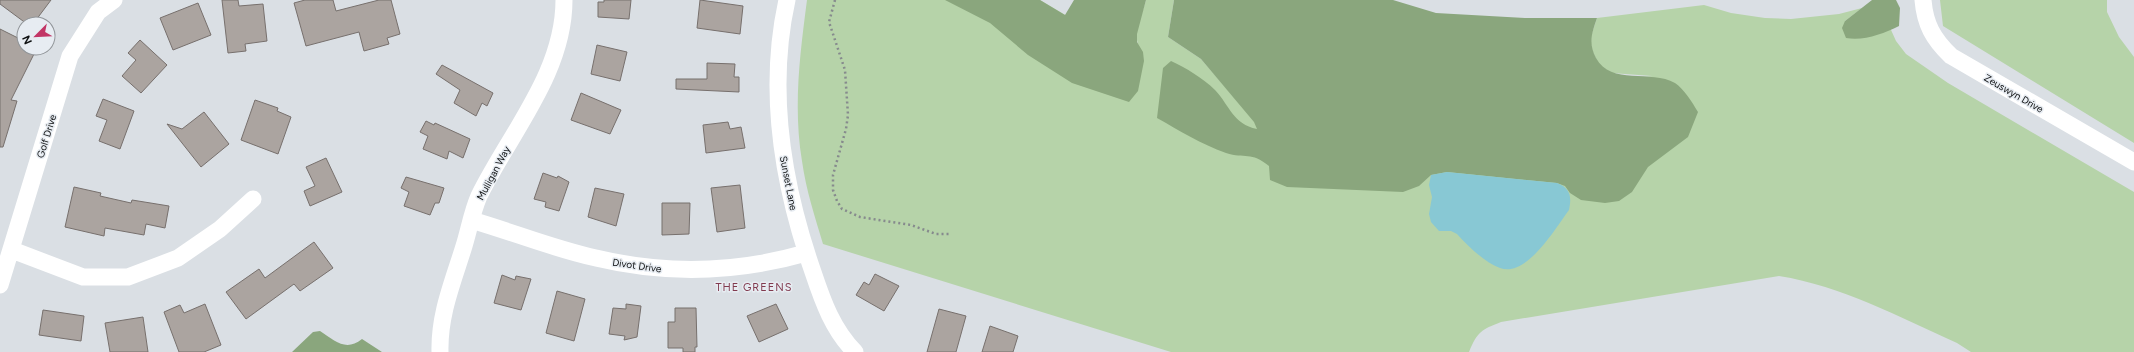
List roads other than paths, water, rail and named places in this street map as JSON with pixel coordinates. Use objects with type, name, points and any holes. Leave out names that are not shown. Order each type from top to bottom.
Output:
[{"type":"street","name":"Golf Drive","points":[[0,285],[12,250],[70,56],[98,12],[114,0]]},
{"type":"street","name":"Mulligan Way","points":[[440,352],[440,338],[444,307],[479,197],[548,73],[559,42],[564,0]]},
{"type":"street","name":"Sunset Lane","points":[[787,0],[780,66],[781,140],[788,184],[806,253],[833,324],[839,334],[855,352]]},
{"type":"street","name":"Zeuswyn Drive","points":[[1923,0],[1924,16],[1930,31],[1939,45],[1951,56],[2134,162]]},
{"type":"street","points":[[12,250],[83,277],[128,277],[178,258],[220,229],[253,199]]},
{"type":"street","name":"Divot Drive","points":[[471,220],[594,258],[646,268],[720,270],[772,262],[806,253]]},
{"type":"water","points":[[1447,172],[1557,183],[1565,187],[1569,193],[1569,210],[1549,238],[1530,259],[1520,266],[1510,269],[1500,268],[1482,258],[1457,234],[1451,231],[1439,231],[1431,222],[1429,214],[1432,197],[1429,185],[1431,175]]},
{"type":"district","name":"THE GREENS","points":[[754,287]]}]
